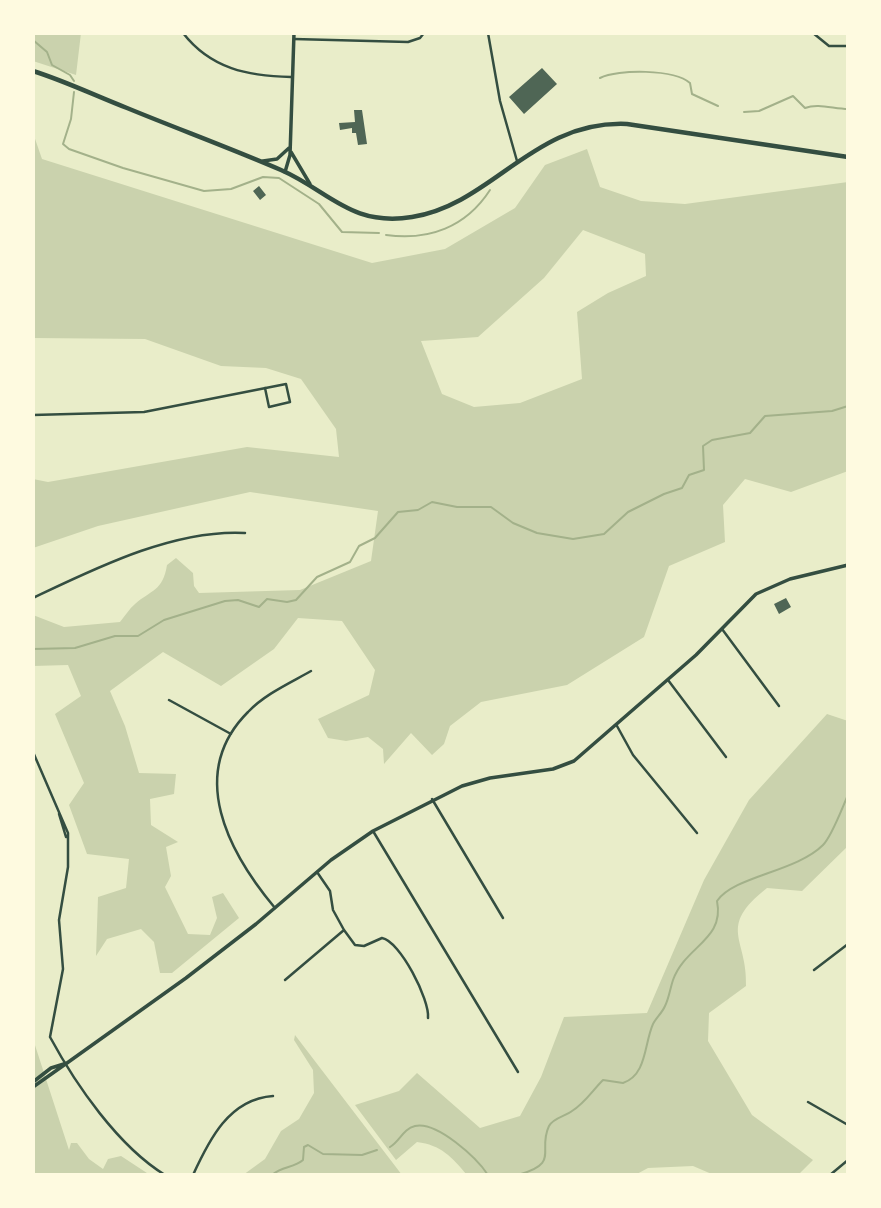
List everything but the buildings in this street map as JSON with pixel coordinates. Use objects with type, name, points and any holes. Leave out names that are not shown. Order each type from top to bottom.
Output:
[{"type":"main road","points":[[33,71],[285,172],[360,215],[384,219],[420,216],[458,200],[566,133],[612,123],[848,157]]},
{"type":"street","points":[[183,33],[193,47],[225,67],[253,75],[291,77]]},
{"type":"street","points":[[285,172],[290,146],[294,33]]},
{"type":"street","points":[[293,39],[408,41],[420,38],[424,33]]},
{"type":"street","points":[[488,33],[500,101],[517,161]]},
{"type":"street","points":[[813,33],[830,46],[848,47]]},
{"type":"street","points":[[258,161],[278,159],[290,146]]},
{"type":"street","points":[[290,146],[307,181],[323,196]]},
{"type":"street","points":[[33,415],[144,412],[265,388],[286,384],[290,402],[269,407],[265,388]]},
{"type":"street","points":[[33,598],[120,558],[218,532],[246,533]]},
{"type":"street","points":[[33,1087],[186,978],[317,872],[373,831],[432,799],[476,781],[565,766],[588,751],[617,726],[722,629],[746,603],[767,587],[848,565]]},
{"type":"street","points":[[722,629],[779,706]]},
{"type":"street","points":[[275,908],[244,868],[222,820],[217,778],[231,734],[258,703],[311,671]]},
{"type":"street","points":[[668,680],[726,757]]},
{"type":"street","points":[[169,700],[231,734]]},
{"type":"street","points":[[617,726],[633,755],[697,833]]},
{"type":"street","points":[[33,752],[66,824],[68,840],[68,867],[59,910],[63,969],[49,1033],[116,1132],[144,1160],[165,1175]]},
{"type":"street","points":[[432,799],[503,918]]},
{"type":"street","points":[[373,831],[518,1072]]},
{"type":"street","points":[[317,872],[330,891],[333,910],[355,945],[364,946],[382,938],[393,943],[426,999],[428,1018]]},
{"type":"street","points":[[285,980],[344,930]]},
{"type":"street","points":[[814,970],[848,944]]},
{"type":"street","points":[[33,1082],[51,1068],[67,1063]]},
{"type":"street","points":[[193,1175],[218,1126],[253,1101],[273,1096]]},
{"type":"street","points":[[808,1102],[848,1125]]},
{"type":"street","points":[[830,1175],[848,1160]]},
{"type":"green space","points":[[33,33],[81,33],[76,75],[33,61]]},
{"type":"green space","points":[[33,133],[42,159],[372,263],[445,249],[515,208],[545,165],[587,149],[600,187],[641,201],[685,204],[848,182],[848,471],[791,492],[745,479],[723,505],[725,542],[669,566],[644,637],[567,685],[481,702],[450,726],[444,744],[432,755],[411,733],[384,764],[383,749],[368,737],[346,741],[328,738],[318,719],[369,695],[375,670],[342,621],[298,618],[274,649],[221,686],[163,652],[110,691],[125,726],[139,773],[176,774],[174,794],[150,799],[151,825],[178,842],[166,847],[171,876],[165,887],[188,934],[210,935],[217,918],[212,897],[223,893],[239,918],[172,973],[160,973],[154,942],[141,929],[107,939],[96,956],[98,897],[126,888],[129,859],[87,854],[69,805],[84,783],[55,714],[81,696],[68,665],[33,666],[33,615],[64,627],[120,622],[133,606],[156,589],[163,580],[167,565],[176,558],[193,573],[194,586],[199,593],[300,590],[371,561],[378,511],[250,492],[98,526],[33,548],[33,479],[48,482],[247,447],[339,457],[336,429],[301,379],[266,368],[221,366],[145,339],[33,338]],"holes":[[[583,230],[645,254],[646,276],[608,293],[577,312],[582,379],[520,403],[474,407],[442,394],[421,341],[478,337],[544,278]]]},
{"type":"green space","points":[[827,714],[848,721],[848,846],[802,891],[767,888],[742,913],[738,934],[746,986],[709,1013],[708,1041],[752,1115],[813,1160],[798,1175],[714,1175],[693,1166],[648,1168],[635,1175],[467,1175],[445,1153],[433,1146],[417,1142],[396,1160],[355,1105],[399,1091],[417,1073],[480,1128],[520,1116],[541,1077],[564,1017],[647,1013],[704,880],[749,800]]},
{"type":"green space","points":[[295,1035],[402,1175],[243,1175],[265,1159],[281,1131],[299,1119],[314,1093],[313,1070],[294,1040]]},
{"type":"green space","points":[[33,1039],[69,1150],[71,1143],[77,1143],[89,1159],[103,1169],[108,1159],[121,1156],[150,1175],[33,1175]]},
{"type":"waterway","points":[[33,40],[47,52],[52,65],[70,75],[74,81]]},
{"type":"waterway","points":[[600,78],[632,72],[672,75],[690,83],[692,94],[718,106]]},
{"type":"waterway","points":[[74,92],[71,119],[63,144],[69,149],[123,168],[204,191],[231,189],[263,177],[279,178],[319,204],[342,232],[379,233]]},
{"type":"waterway","points":[[744,112],[759,111],[793,96],[805,108],[821,106],[848,109]]},
{"type":"waterway","points":[[386,235],[417,236],[445,229],[470,213],[490,190]]},
{"type":"waterway","points":[[33,649],[75,648],[115,636],[138,636],[164,620],[225,601],[238,600],[259,607],[267,599],[287,602],[296,600],[317,577],[350,562],[359,546],[375,538],[398,512],[418,510],[432,502],[457,507],[491,507],[513,523],[537,533],[573,539],[604,534],[628,512],[682,488],[689,475],[704,470],[703,446],[712,440],[750,433],[765,416],[832,411],[848,406]]},
{"type":"waterway","points":[[518,1175],[544,1161],[546,1135],[553,1121],[577,1108],[603,1080],[623,1083],[637,1073],[653,1024],[668,1000],[679,968],[715,925],[717,901],[737,885],[797,862],[823,845],[848,795]]},
{"type":"waterway","points":[[390,1147],[404,1132],[415,1126],[424,1126],[456,1142],[488,1175]]},
{"type":"waterway","points":[[272,1175],[303,1160],[304,1147],[308,1145],[323,1154],[362,1155],[377,1150]]}]
